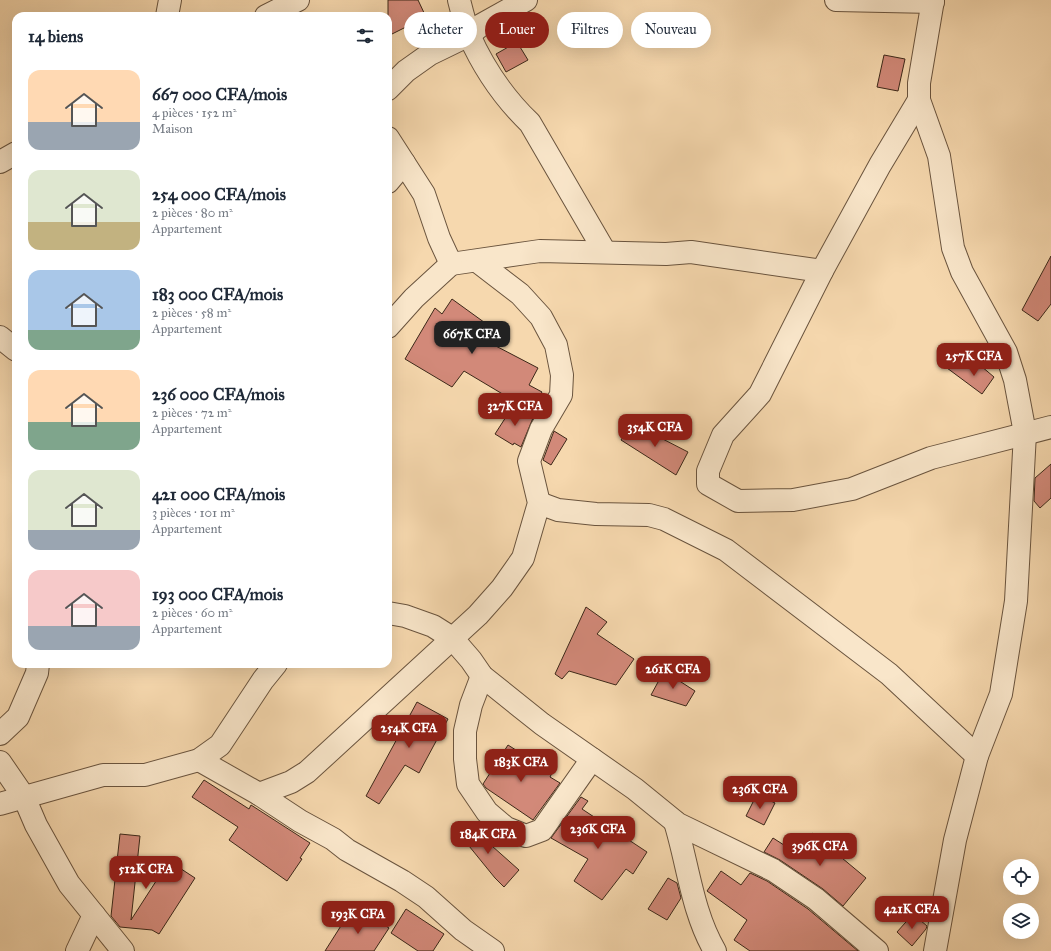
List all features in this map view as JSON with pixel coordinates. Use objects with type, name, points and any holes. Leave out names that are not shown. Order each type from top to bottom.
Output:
[{"type":"street","points":[[168,12],[170,0]]},
{"type":"street","points":[[274,12],[298,0]]},
{"type":"street","points":[[459,0],[462,12]]},
{"type":"street","points":[[477,28],[526,0]]},
{"type":"street","points":[[836,0],[933,1],[920,82],[919,100],[939,156],[953,248],[962,272],[1006,352],[1015,380],[1025,433],[1016,601],[1001,694],[977,756],[955,840],[935,951]]},
{"type":"street","points":[[392,85],[406,71],[430,54],[442,48]]},
{"type":"street","points":[[476,48],[494,82],[517,111],[530,123],[605,252]]},
{"type":"street","points":[[919,100],[880,165],[822,271],[760,394],[723,435],[708,471],[708,484],[738,501],[793,500],[852,489],[931,458],[1051,427]]},
{"type":"street","points":[[392,144],[424,194],[439,238],[451,264]]},
{"type":"street","points":[[0,162],[12,155]]},
{"type":"street","points":[[392,177],[404,163]]},
{"type":"street","points":[[392,323],[414,298],[451,264],[478,261],[504,255],[540,251],[666,254],[691,252],[822,271]]},
{"type":"street","points":[[259,794],[291,782],[307,772],[393,692],[427,664],[452,638],[483,610],[502,588],[523,558],[539,503],[529,461],[541,429],[561,395],[562,375],[556,345],[541,317],[520,294],[478,261]]},
{"type":"street","points":[[0,337],[12,347]]},
{"type":"street","points":[[539,503],[558,510],[596,514],[649,514],[664,519],[726,550],[888,674],[977,756]]},
{"type":"street","points":[[392,613],[433,626],[452,638],[471,660],[482,676],[542,724],[635,789],[675,822],[773,870],[816,899],[877,951]]},
{"type":"street","points":[[0,734],[18,717],[37,668]]},
{"type":"street","points":[[0,804],[102,775],[144,775],[198,760],[220,745],[263,680],[273,668]]},
{"type":"street","points":[[482,676],[471,705],[465,731],[465,759],[468,784],[487,812],[506,828],[526,836],[542,830],[592,759]]},
{"type":"street","points":[[198,760],[259,794],[300,821],[333,839],[347,850],[402,881],[426,897],[463,930],[493,951]]},
{"type":"street","points":[[0,762],[24,797],[36,825],[69,884],[123,951]]},
{"type":"street","points":[[675,822],[685,856],[694,899],[707,937],[715,951]]},
{"type":"street","points":[[77,951],[94,915]]},
{"type":"building","points":[[388,0],[418,0],[424,12],[404,12],[404,28],[392,34],[392,12],[388,12]]},
{"type":"building","points":[[506,48],[521,48],[528,60],[506,72],[496,54]]},
{"type":"building","points":[[884,55],[905,59],[898,91],[877,87]]},
{"type":"building","points":[[1051,256],[1051,304],[1038,321],[1022,310]]},
{"type":"building","points":[[452,299],[499,333],[492,344],[538,368],[529,385],[542,392],[531,411],[464,371],[452,387],[405,359],[435,308],[442,314]]},
{"type":"building","points":[[981,366],[994,377],[982,394],[947,368]]},
{"type":"building","points":[[513,406],[533,418],[521,447],[514,443],[513,445],[495,434]]},
{"type":"building","points":[[633,421],[655,435],[688,452],[676,475],[621,440]]},
{"type":"building","points":[[554,431],[567,439],[551,465],[543,460]]},
{"type":"building","points":[[1051,464],[1051,498],[1040,508],[1034,501],[1035,478]]},
{"type":"building","points":[[586,607],[607,622],[597,634],[634,659],[616,685],[569,671],[562,679],[555,674]]},
{"type":"building","points":[[664,671],[695,691],[686,706],[651,695]]},
{"type":"building","points":[[417,702],[448,719],[419,773],[405,765],[379,804],[366,796]]},
{"type":"building","points":[[508,745],[552,773],[550,777],[560,783],[533,820],[486,788],[483,784]]},
{"type":"building","points":[[204,780],[249,809],[251,805],[310,843],[300,858],[302,859],[287,881],[229,840],[238,827],[192,797]]},
{"type":"building","points":[[757,794],[775,803],[764,825],[746,816]]},
{"type":"building","points":[[581,797],[588,801],[582,809],[647,852],[633,874],[626,869],[602,900],[574,881],[588,859],[551,838]]},
{"type":"building","points":[[465,822],[519,870],[504,887],[456,830]]},
{"type":"building","points":[[812,833],[866,878],[843,906],[823,889],[780,860],[764,852],[773,838],[798,854]]},
{"type":"building","points":[[120,834],[140,836],[131,920],[169,861],[195,878],[159,934],[152,930],[120,927],[111,916]]},
{"type":"building","points":[[721,871],[741,885],[750,873],[767,881],[808,909],[858,951],[750,951],[734,940],[747,920],[707,891]]},
{"type":"building","points":[[668,878],[677,883],[681,898],[667,920],[648,909]]},
{"type":"building","points":[[406,909],[444,934],[433,951],[418,951],[391,933]]},
{"type":"building","points":[[351,910],[369,922],[372,917],[389,928],[374,951],[325,951]]},
{"type":"building","points":[[913,914],[927,926],[912,946],[897,932]]}]
